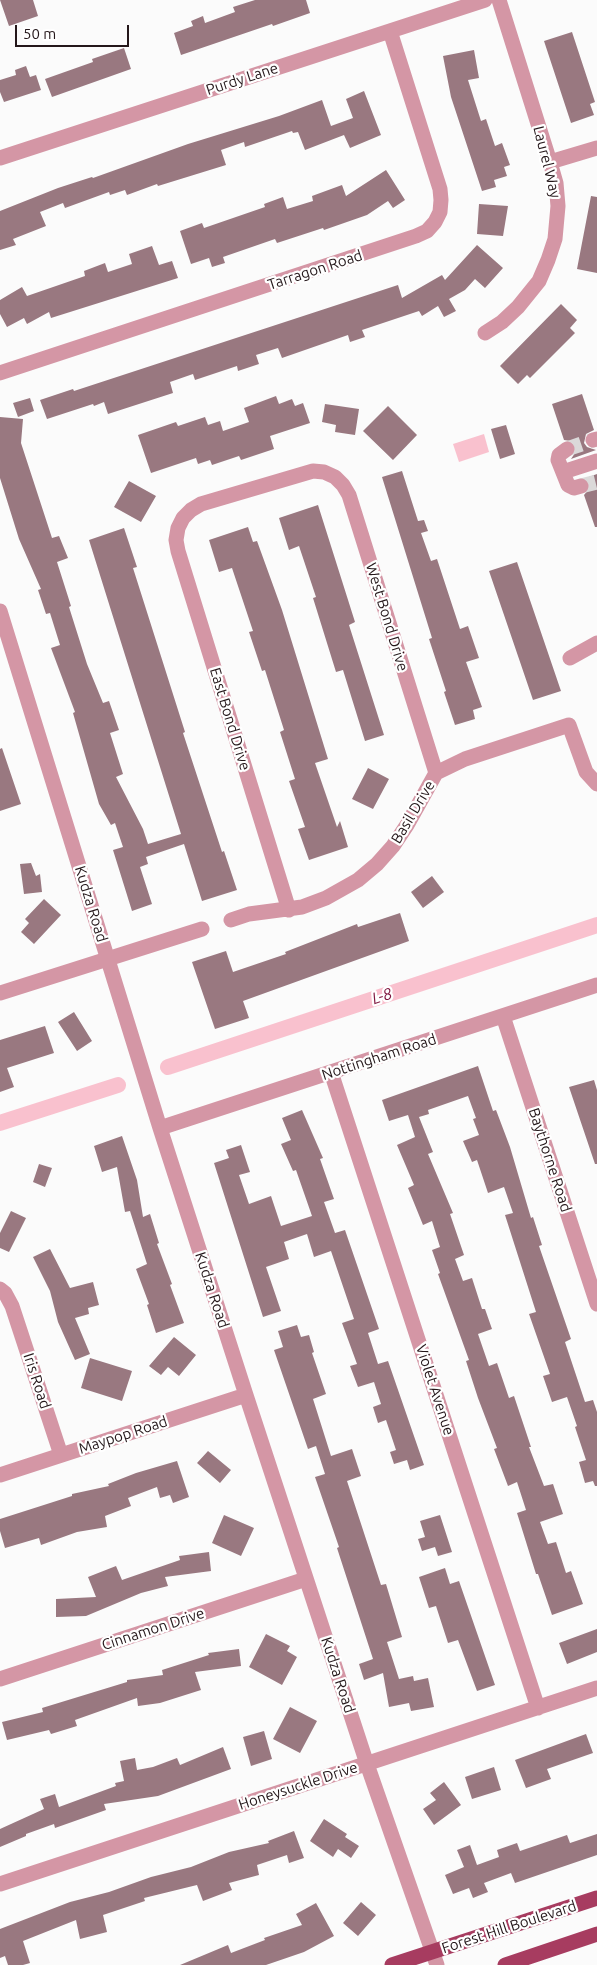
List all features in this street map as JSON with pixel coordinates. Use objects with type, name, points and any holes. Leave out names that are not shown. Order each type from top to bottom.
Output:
[{"type":"main road","name":"Forest Hill Boulevard","points":[[392,1965],[435,1959],[597,1898]]},
{"type":"main road","points":[[505,1965],[597,1934]]},
{"type":"street","name":"Purdy Lane","points":[[0,158],[485,0]]},
{"type":"street","name":"Laurel Way","points":[[485,333],[502,322],[522,303],[539,281],[555,239],[558,206],[556,183],[500,0]]},
{"type":"street","name":"Tarragon Road","points":[[0,372],[427,231],[435,222],[440,212],[440,189],[390,31]]},
{"type":"street","points":[[550,162],[597,148]]},
{"type":"street","points":[[567,449],[558,456],[558,460],[568,485],[574,488],[581,486]]},
{"type":"street","points":[[563,472],[597,462]]},
{"type":"street","name":"East Bond Drive","points":[[289,910],[176,540],[178,528],[187,514],[202,504],[302,473],[324,472]]},
{"type":"street","name":"West Bond Drive","points":[[324,472],[339,481],[349,495],[436,773]]},
{"type":"street","name":"Kudza Road","points":[[0,611],[160,1128],[246,1395],[367,1764],[435,1959]]},
{"type":"street","points":[[570,658],[597,643]]},
{"type":"street","name":"Basil Drive","points":[[231,920],[249,914],[289,910],[326,898],[358,880],[377,864],[393,846],[436,773],[465,759],[569,725],[586,772],[597,784]]},
{"type":"street","points":[[0,993],[202,929]]},
{"type":"street","name":"Nottingham Road","points":[[160,1128],[597,986]]},
{"type":"street","name":"Baythorne Road","points":[[503,1016],[597,1304]]},
{"type":"street","name":"Violet Avenue","points":[[331,1072],[538,1708]]},
{"type":"street","name":"Iris Road","points":[[0,1289],[5,1293],[12,1306],[61,1455]]},
{"type":"street","name":"Maypop Road","points":[[0,1475],[246,1395]]},
{"type":"street","name":"Cinnamon Drive","points":[[0,1679],[306,1579]]},
{"type":"street","name":"Honeysuckle Drive","points":[[0,1884],[597,1688]]},
{"type":"shaded area","points":[[484,434],[489,452],[459,462],[453,444]]},
{"type":"building","points":[[0,0],[33,0],[38,16],[9,26]]},
{"type":"building","points":[[255,0],[306,0],[310,13],[181,55],[174,33],[193,26],[191,21],[203,16],[205,23],[235,12],[233,7]]},
{"type":"building","points":[[572,32],[595,102],[590,104],[594,115],[571,123],[544,41]]},
{"type":"building","points":[[124,48],[131,69],[52,97],[45,79],[93,62],[92,59]]},
{"type":"building","points":[[474,50],[479,78],[468,80],[481,121],[486,119],[495,146],[502,143],[510,165],[504,167],[507,176],[494,180],[496,187],[482,191],[451,97],[443,56]]},
{"type":"building","points":[[26,66],[30,77],[36,75],[41,90],[4,102],[0,92],[0,80],[16,75],[15,70]]},
{"type":"building","points":[[364,91],[381,135],[350,148],[344,135],[305,150],[298,132],[293,133],[292,131],[245,147],[244,142],[221,150],[226,165],[158,186],[157,184],[127,195],[125,190],[110,195],[109,192],[65,208],[63,203],[40,212],[46,226],[13,239],[16,245],[0,250],[0,211],[58,188],[93,178],[188,144],[279,116],[322,100],[331,126],[353,118],[346,99]]},
{"type":"building","points":[[386,170],[405,200],[393,208],[388,201],[367,215],[324,230],[323,228],[277,243],[275,239],[223,257],[225,263],[212,267],[209,258],[191,264],[180,231],[202,223],[204,228],[265,207],[264,204],[283,197],[287,209],[313,201],[312,196],[342,185],[346,196]]},
{"type":"building","points":[[591,196],[597,197],[597,273],[577,269]]},
{"type":"building","points":[[479,204],[508,206],[503,236],[477,234]]},
{"type":"building","points":[[477,245],[503,268],[485,288],[475,279],[465,290],[449,299],[456,311],[444,317],[438,306],[422,316],[419,311],[362,330],[365,337],[350,342],[348,335],[282,358],[278,348],[256,355],[259,364],[238,371],[237,366],[195,380],[193,374],[170,382],[173,393],[108,414],[104,402],[47,419],[40,400],[73,389],[74,391],[398,285],[402,298],[442,275],[445,280]]},
{"type":"building","points":[[152,246],[159,265],[172,261],[178,278],[51,318],[49,312],[27,324],[24,318],[7,327],[0,314],[0,300],[22,287],[27,296],[85,276],[84,271],[105,263],[108,272],[132,264],[129,254]]},
{"type":"building","points":[[561,304],[577,320],[570,328],[575,333],[530,378],[527,375],[518,384],[500,366]]},
{"type":"building","points":[[582,394],[594,430],[586,434],[584,443],[587,447],[596,450],[571,459],[576,447],[571,441],[564,440],[552,404]]},
{"type":"building","points":[[276,396],[279,404],[292,399],[295,406],[303,403],[310,423],[270,436],[274,449],[241,460],[239,456],[212,465],[210,460],[198,464],[196,458],[151,473],[138,435],[176,422],[178,426],[205,417],[208,425],[220,421],[223,431],[249,422],[244,408]]},
{"type":"building","points":[[30,398],[34,411],[18,417],[13,403]]},
{"type":"building","points":[[325,404],[359,409],[355,435],[335,432],[336,425],[322,422]]},
{"type":"building","points":[[388,406],[417,435],[393,460],[363,431]]},
{"type":"building","points":[[0,417],[23,419],[21,443],[52,538],[59,536],[68,558],[57,562],[71,606],[69,607],[87,664],[103,703],[109,701],[119,730],[110,733],[123,774],[116,777],[143,829],[148,844],[181,834],[89,540],[124,528],[137,567],[133,568],[185,732],[183,733],[222,852],[224,851],[237,890],[202,901],[184,844],[146,857],[148,864],[140,867],[152,904],[132,911],[113,850],[123,847],[115,823],[111,825],[99,804],[73,713],[75,712],[51,648],[60,645],[50,613],[46,614],[38,590],[41,589],[19,539],[0,478]]},
{"type":"building","points":[[506,425],[515,454],[500,459],[491,429]]},
{"type":"building","points":[[402,471],[418,521],[424,520],[428,531],[421,533],[431,561],[437,559],[460,629],[468,626],[479,658],[466,662],[482,707],[473,710],[475,719],[455,725],[429,639],[432,638],[382,477]]},
{"type":"building","points":[[597,474],[597,527],[595,527],[584,495],[590,488],[590,483],[586,478]]},
{"type":"building","points":[[129,481],[156,496],[141,522],[114,507]]},
{"type":"building","points":[[318,505],[355,622],[349,625],[384,735],[365,741],[343,670],[336,672],[313,598],[316,597],[299,546],[289,550],[279,518]]},
{"type":"building","points":[[248,527],[253,542],[257,541],[282,610],[328,759],[315,763],[337,827],[340,821],[348,847],[309,860],[298,829],[305,827],[289,781],[295,779],[280,732],[284,730],[265,670],[262,671],[249,632],[253,631],[232,568],[219,572],[209,540]]},
{"type":"building","points":[[517,562],[561,691],[533,700],[489,571]]},
{"type":"building","points":[[2,748],[21,804],[0,811],[0,749]]},
{"type":"building","points":[[368,768],[389,779],[373,809],[352,799]]},
{"type":"building","points":[[31,863],[36,876],[40,874],[42,892],[24,894],[20,864]]},
{"type":"building","points":[[432,876],[444,892],[423,908],[411,892]]},
{"type":"building","points":[[44,899],[61,915],[34,944],[21,932],[29,923],[25,919]]},
{"type":"building","points":[[400,913],[409,941],[243,1001],[249,1018],[215,1029],[192,962],[226,951],[233,972],[286,954],[285,952],[357,924],[358,927]]},
{"type":"building","points":[[74,1012],[92,1041],[77,1051],[58,1022]]},
{"type":"building","points":[[45,1026],[54,1053],[7,1068],[14,1087],[0,1092],[0,1040]]},
{"type":"building","points":[[478,1066],[493,1111],[496,1110],[510,1147],[531,1218],[533,1217],[542,1245],[539,1246],[571,1339],[565,1342],[585,1402],[593,1400],[597,1412],[597,1486],[595,1486],[593,1481],[585,1483],[579,1462],[586,1460],[567,1397],[552,1402],[543,1376],[550,1374],[529,1314],[536,1312],[505,1215],[513,1213],[504,1187],[488,1193],[477,1160],[472,1162],[463,1141],[479,1135],[473,1119],[476,1118],[468,1096],[428,1110],[429,1114],[419,1117],[433,1152],[428,1154],[453,1213],[450,1214],[464,1255],[455,1259],[463,1281],[472,1278],[482,1309],[485,1309],[492,1329],[478,1334],[489,1366],[497,1363],[509,1398],[514,1396],[531,1447],[529,1447],[544,1486],[553,1484],[563,1514],[540,1522],[548,1544],[556,1542],[566,1573],[571,1571],[583,1604],[552,1615],[538,1574],[536,1574],[517,1513],[526,1510],[517,1482],[508,1486],[494,1449],[497,1448],[466,1361],[469,1360],[438,1274],[440,1273],[432,1250],[440,1247],[432,1221],[423,1225],[408,1188],[414,1185],[397,1145],[415,1137],[408,1115],[389,1121],[382,1100]]},
{"type":"building","points":[[594,1080],[597,1090],[597,1164],[595,1164],[569,1087]]},
{"type":"building","points":[[302,1110],[323,1158],[320,1159],[334,1199],[324,1202],[335,1233],[345,1230],[379,1329],[368,1333],[378,1364],[388,1361],[424,1465],[410,1470],[407,1460],[394,1464],[390,1452],[396,1450],[386,1420],[378,1423],[373,1407],[381,1404],[374,1382],[358,1387],[350,1366],[357,1364],[342,1323],[354,1319],[331,1251],[314,1257],[307,1234],[284,1242],[289,1259],[266,1267],[281,1311],[263,1317],[214,1163],[229,1158],[226,1150],[241,1145],[250,1172],[239,1175],[249,1204],[271,1196],[281,1226],[312,1216],[296,1170],[293,1171],[281,1144],[291,1140],[282,1118]]},
{"type":"building","points":[[122,1136],[137,1180],[143,1217],[150,1214],[159,1243],[157,1244],[184,1323],[156,1333],[147,1305],[149,1304],[136,1269],[147,1264],[130,1211],[125,1212],[117,1167],[102,1172],[94,1146]]},
{"type":"building","points":[[39,1164],[52,1168],[45,1187],[33,1182]]},
{"type":"building","points":[[11,1211],[26,1218],[9,1252],[0,1248],[0,1233]]},
{"type":"building","points":[[50,1249],[70,1288],[93,1282],[99,1305],[88,1308],[89,1314],[75,1318],[90,1354],[75,1360],[58,1322],[50,1291],[33,1257]]},
{"type":"building","points":[[297,1325],[301,1337],[309,1335],[314,1352],[312,1353],[326,1394],[313,1399],[331,1456],[352,1449],[361,1476],[347,1481],[381,1585],[386,1584],[402,1637],[387,1642],[399,1679],[413,1676],[414,1681],[428,1678],[434,1707],[411,1711],[409,1703],[389,1707],[383,1673],[364,1680],[359,1664],[373,1659],[337,1548],[339,1547],[315,1477],[325,1474],[316,1446],[308,1449],[274,1350],[283,1347],[278,1331]]},
{"type":"building","points":[[174,1337],[196,1355],[179,1376],[168,1367],[161,1375],[149,1366]]},
{"type":"building","points":[[90,1358],[132,1371],[122,1401],[81,1388]]},
{"type":"building","points":[[208,1451],[231,1470],[220,1483],[197,1463]]},
{"type":"building","points":[[177,1461],[189,1497],[173,1503],[170,1495],[160,1498],[157,1487],[128,1498],[131,1506],[105,1516],[107,1527],[77,1532],[41,1545],[39,1538],[5,1548],[0,1531],[0,1519],[72,1496],[72,1494],[109,1486],[108,1484],[136,1473]]},
{"type":"building","points":[[224,1515],[254,1528],[241,1556],[212,1543]]},
{"type":"building","points":[[440,1515],[452,1552],[438,1556],[435,1547],[422,1551],[418,1539],[425,1537],[420,1521]]},
{"type":"building","points":[[209,1552],[211,1571],[165,1577],[168,1586],[141,1593],[86,1616],[56,1617],[56,1599],[96,1597],[88,1577],[116,1566],[122,1580],[180,1560],[179,1556]]},
{"type":"building","points":[[445,1568],[450,1584],[459,1581],[495,1685],[477,1691],[458,1640],[448,1643],[436,1606],[429,1608],[419,1577]]},
{"type":"building","points":[[597,1629],[597,1652],[567,1664],[559,1643]]},
{"type":"building","points":[[266,1634],[290,1646],[287,1651],[297,1657],[282,1685],[249,1667]]},
{"type":"building","points":[[239,1649],[241,1666],[195,1672],[201,1690],[160,1703],[138,1706],[137,1698],[75,1720],[77,1726],[51,1734],[49,1730],[7,1740],[2,1722],[43,1712],[42,1708],[127,1682],[127,1680],[163,1675],[162,1670],[209,1655],[208,1653]]},
{"type":"building","points":[[290,1707],[317,1721],[300,1753],[273,1739]]},
{"type":"building","points":[[264,1731],[272,1759],[251,1766],[243,1737]]},
{"type":"building","points":[[586,1734],[593,1753],[547,1769],[551,1779],[526,1788],[515,1760]]},
{"type":"building","points":[[223,1747],[231,1769],[158,1796],[104,1804],[106,1810],[55,1828],[54,1824],[26,1834],[26,1836],[0,1847],[0,1829],[44,1809],[40,1799],[55,1794],[59,1807],[116,1786],[115,1783],[124,1781],[120,1761],[135,1758],[137,1770],[153,1767],[177,1758],[180,1765]]},
{"type":"building","points":[[494,1767],[501,1790],[472,1799],[465,1777]]},
{"type":"building","points":[[444,1782],[461,1805],[434,1825],[423,1809],[436,1800],[430,1793]]},
{"type":"building","points":[[324,1819],[347,1834],[345,1837],[359,1846],[351,1858],[338,1849],[333,1857],[310,1841]]},
{"type":"building","points":[[294,1831],[304,1858],[289,1863],[287,1855],[257,1865],[259,1875],[229,1883],[232,1890],[203,1901],[197,1885],[144,1898],[145,1901],[103,1915],[107,1932],[80,1939],[76,1920],[23,1941],[30,1963],[8,1965],[5,1956],[0,1958],[0,1929],[70,1902],[109,1892],[151,1877],[191,1867],[229,1852],[269,1843],[268,1841]]},
{"type":"building","points":[[597,1834],[597,1855],[515,1883],[511,1873],[484,1883],[488,1892],[473,1898],[469,1888],[453,1894],[445,1875],[464,1867],[457,1850],[470,1845],[477,1865],[499,1857],[497,1850],[517,1843],[520,1851],[567,1835],[570,1843]]},
{"type":"building","points":[[361,1902],[376,1915],[358,1936],[343,1923]]},
{"type":"building","points":[[316,1903],[334,1936],[304,1952],[266,1965],[180,1965],[228,1945],[231,1953],[265,1940],[264,1938],[302,1925],[296,1914]]},
{"type":"waterway","name":"L-8","points":[[168,1067],[597,925]]},
{"type":"waterway","name":"L-8","points":[[0,1123],[118,1085]]},
{"type":"tunnel","points":[[567,449],[593,440]]},
{"type":"tunnel","points":[[581,486],[597,482]]}]
